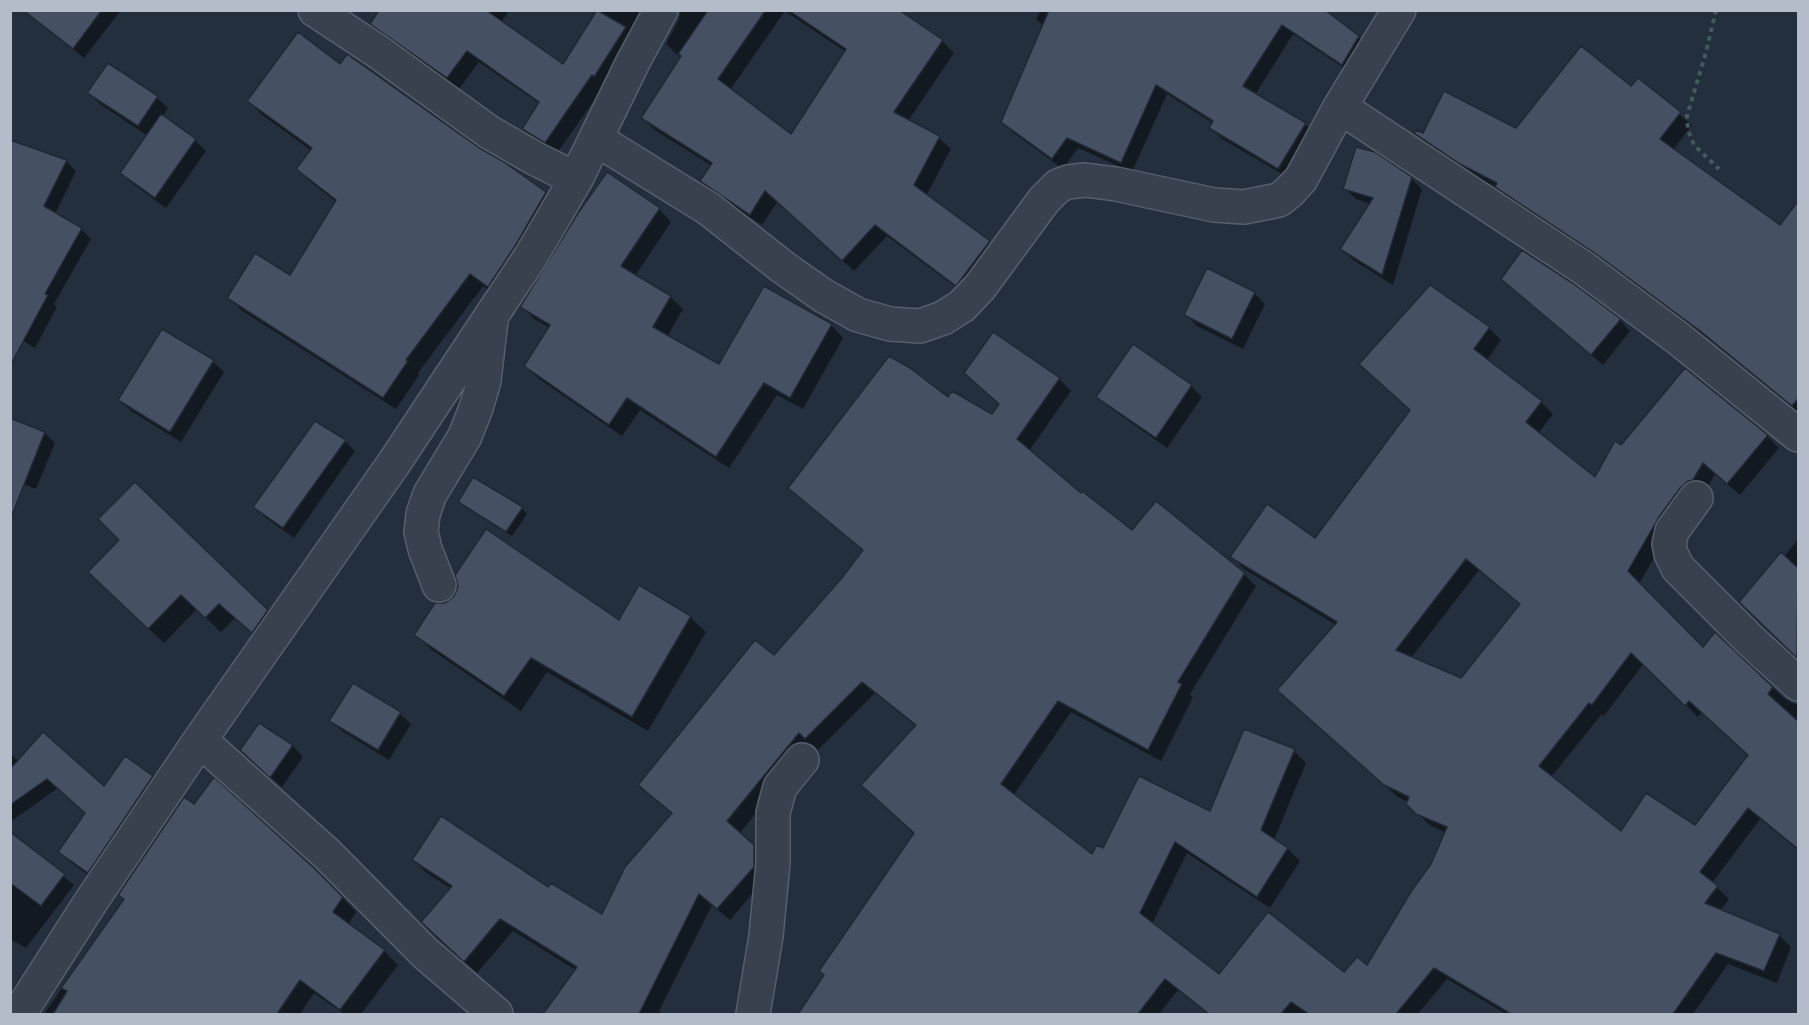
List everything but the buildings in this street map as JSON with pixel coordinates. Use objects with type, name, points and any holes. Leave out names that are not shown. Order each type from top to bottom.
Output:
[{"type":"street","points":[[315,10],[489,132],[534,159],[576,179]]},
{"type":"street","points":[[20,995],[394,463],[531,256],[576,179],[661,10]]},
{"type":"street","points":[[596,140],[709,208],[784,268],[824,296],[858,315],[890,324],[920,326],[943,318],[962,306],[981,287],[1044,200],[1058,186],[1068,182],[1085,180],[1116,184],[1214,205],[1244,207],[1279,200],[1301,179],[1340,107],[1399,10]]},
{"type":"street","points":[[1340,107],[1585,269],[1680,339],[1798,435]]},
{"type":"street","points":[[439,585],[421,532],[423,514],[430,494],[465,436],[476,408],[484,381],[491,316]]},
{"type":"street","points":[[1696,498],[1672,531],[1669,544],[1678,568],[1798,684]]},
{"type":"street","points":[[200,740],[327,854],[426,953],[496,1014]]},
{"type":"street","points":[[753,1014],[766,936],[773,863],[773,813],[780,787],[802,760]]},
{"type":"path","points":[[1716,10],[1687,116],[1688,130],[1694,145],[1719,169]]}]
